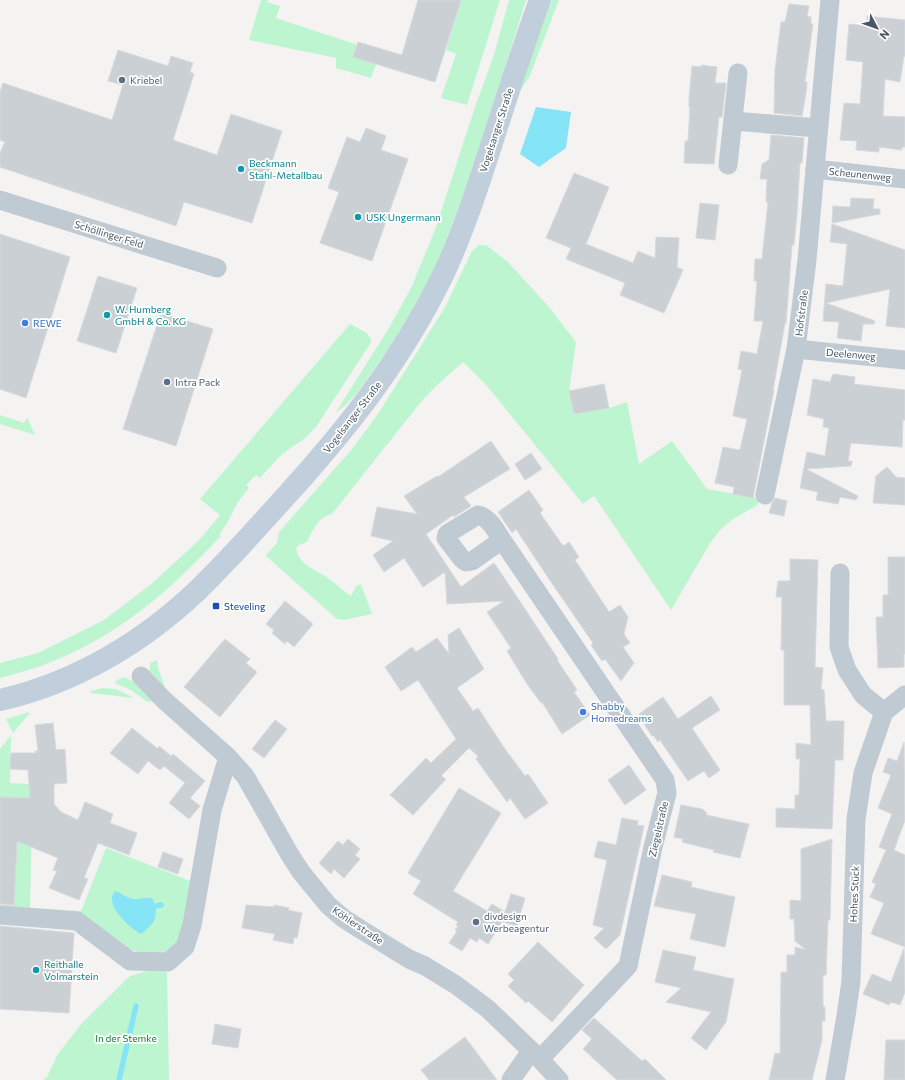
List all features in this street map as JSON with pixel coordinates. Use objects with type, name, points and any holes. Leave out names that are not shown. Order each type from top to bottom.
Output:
[{"type":"main road","name":"Vogelsanger Straße","points":[[0,700],[27,694],[66,679],[93,666],[147,633],[199,589],[319,460],[354,418],[376,389],[403,347],[422,316],[444,273],[466,220],[540,0]]},
{"type":"street","name":"Hofstraße","points":[[765,495],[796,349],[808,260],[830,0]]},
{"type":"street","points":[[728,165],[738,73]]},
{"type":"street","points":[[733,121],[818,128]]},
{"type":"street","name":"Scheunenweg","points":[[815,169],[905,179]]},
{"type":"street","name":"Schöllinger Feld","points":[[0,200],[217,268]]},
{"type":"street","name":"Deelenweg","points":[[796,349],[905,360]]},
{"type":"street","name":"Ziegelstraße","points":[[502,540],[665,780],[667,793],[653,847],[628,966],[535,1055]]},
{"type":"street","points":[[840,573],[839,647],[847,670],[863,695],[884,712],[905,695]]},
{"type":"street","name":"Köhlerstraße","points":[[141,676],[151,688],[228,757],[244,776],[301,872],[328,905],[360,929],[409,959],[425,966],[456,985],[488,1009],[559,1080]]},
{"type":"street","name":"Hohes Stück","points":[[835,1080],[851,980],[856,819],[863,773],[884,712]]},
{"type":"street","points":[[0,915],[77,921],[130,961],[168,962],[185,947],[192,925],[212,810],[228,757]]},
{"type":"street","points":[[510,1080],[535,1055]]},
{"type":"green space","points":[[261,0],[268,0],[267,2],[280,6],[276,18],[358,45],[376,64],[371,78],[336,68],[336,58],[249,40]]},
{"type":"green space","points":[[461,0],[500,0],[467,105],[441,98],[456,54],[446,50]]},
{"type":"green space","points":[[509,0],[526,0],[494,102],[448,237],[414,310],[397,337],[359,390],[336,412],[389,328],[411,288],[435,230],[475,107],[494,55]]},
{"type":"green space","points":[[552,0],[559,0],[529,78],[521,89],[520,84]]},
{"type":"green space","points":[[479,245],[486,245],[507,261],[549,307],[576,342],[569,391],[574,414],[609,408],[627,402],[639,464],[672,441],[707,489],[761,499],[756,506],[733,519],[720,530],[709,545],[671,610],[594,496],[583,504],[487,386],[463,362],[435,387],[420,403],[332,514],[323,518],[314,529],[307,542],[296,548],[300,558],[304,562],[351,596],[356,586],[361,584],[372,614],[344,620],[337,619],[266,556],[277,543],[279,532],[352,449],[378,414],[444,309],[472,251]]},
{"type":"green space","points":[[350,324],[367,333],[371,339],[370,344],[316,427],[304,439],[282,454],[260,478],[256,475],[246,485],[249,488],[238,502],[219,535],[221,536],[201,557],[181,577],[139,612],[93,642],[68,655],[41,666],[0,678],[0,663],[38,653],[104,620],[150,585],[201,538],[220,515],[200,499]]},
{"type":"green space","points":[[0,415],[24,423],[27,417],[35,435],[0,424]]},
{"type":"green space","points":[[157,660],[165,688],[150,671],[150,663]]},
{"type":"green space","points":[[124,677],[134,682],[151,700],[151,702],[146,701],[131,690],[115,683],[117,680]]},
{"type":"green space","points":[[102,688],[116,689],[134,698],[91,693],[91,691]]},
{"type":"green space","points":[[29,712],[29,714],[13,733],[6,719]]},
{"type":"green space","points":[[11,735],[10,783],[29,784],[32,822],[30,908],[81,911],[106,848],[193,882],[182,933],[174,945],[162,954],[150,955],[127,949],[106,938],[0,909],[0,905],[14,905],[19,798],[0,797],[0,749]]},
{"type":"green space","name":"In der Stemke","points":[[147,971],[167,972],[169,1080],[43,1080],[47,1077],[58,1054],[82,1023],[130,976]]},
{"type":"water","points":[[536,107],[571,112],[566,148],[539,167],[520,154]]},
{"type":"water","points":[[115,891],[126,897],[136,899],[153,899],[156,910],[155,919],[141,934],[119,916],[112,903],[112,897]]},
{"type":"building","points":[[418,0],[461,0],[435,82],[353,57],[358,42],[402,55]]},
{"type":"building","points":[[789,4],[809,6],[807,16],[811,17],[811,24],[813,24],[805,82],[807,82],[806,93],[802,116],[774,113],[775,70],[781,22],[785,22]]},
{"type":"building","points":[[867,16],[905,20],[905,56],[900,82],[885,79],[883,116],[905,117],[905,147],[902,147],[902,150],[879,147],[879,152],[856,150],[857,141],[840,140],[844,103],[860,104],[863,62],[846,60],[849,24],[867,26]]},
{"type":"building","points":[[118,50],[168,66],[171,56],[193,63],[190,72],[194,74],[173,140],[217,155],[231,114],[282,131],[252,223],[184,202],[176,226],[0,167],[0,153],[5,142],[0,140],[0,92],[3,83],[112,120],[123,85],[108,81]]},
{"type":"building","points":[[701,65],[717,67],[715,83],[726,83],[722,117],[719,117],[714,164],[684,163],[685,141],[688,141],[690,107],[689,98],[692,66],[701,67]]},
{"type":"building","name":"USK Ungermann","points":[[366,128],[386,136],[381,150],[408,159],[372,261],[320,243],[339,192],[328,188],[347,137],[360,142]]},
{"type":"building","points":[[771,135],[804,138],[802,163],[800,163],[794,245],[792,245],[786,323],[753,498],[733,494],[734,487],[715,483],[723,447],[740,450],[747,419],[733,416],[742,370],[738,369],[741,351],[757,354],[763,321],[754,321],[757,281],[754,281],[755,259],[762,259],[768,202],[766,202],[767,179],[760,179],[762,164],[769,160]]},
{"type":"building","points":[[574,173],[609,187],[586,244],[633,263],[638,251],[655,258],[656,237],[679,238],[677,267],[683,270],[664,313],[620,295],[625,283],[566,259],[571,248],[546,238]]},
{"type":"building","points":[[851,198],[874,199],[873,209],[880,209],[880,214],[832,223],[833,206],[850,207]]},
{"type":"building","points":[[700,203],[719,205],[715,240],[696,238]]},
{"type":"building","points":[[832,224],[905,250],[905,328],[886,326],[890,289],[826,303],[875,321],[874,324],[863,324],[861,341],[837,338],[839,322],[823,321],[826,284],[843,286],[847,244],[830,242]]},
{"type":"building","name":"REWE","points":[[0,234],[70,257],[26,398],[0,389]]},
{"type":"building","name":"W. Humberg GmbH & Co. KG","points":[[98,276],[137,288],[116,353],[77,341]]},
{"type":"building","name":"Intra Pack","points":[[161,313],[213,329],[176,446],[123,429]]},
{"type":"building","points":[[833,374],[855,377],[854,384],[905,390],[905,420],[903,420],[902,447],[851,443],[848,461],[852,461],[851,466],[806,469],[858,496],[856,500],[840,497],[838,504],[816,500],[818,492],[800,488],[807,452],[825,456],[829,428],[823,427],[824,419],[807,415],[813,379],[830,382]]},
{"type":"building","points":[[604,384],[609,408],[574,414],[569,391]]},
{"type":"building","points":[[491,441],[510,469],[464,497],[471,506],[454,517],[453,515],[426,534],[461,587],[494,563],[509,585],[558,659],[557,660],[577,690],[574,692],[590,715],[562,734],[542,702],[541,703],[527,684],[507,651],[511,648],[487,612],[504,601],[447,604],[445,572],[423,587],[404,558],[384,572],[373,555],[393,541],[371,536],[377,507],[417,514],[404,496],[437,476],[438,477]]},
{"type":"building","points":[[531,453],[542,469],[525,480],[515,464]]},
{"type":"building","points":[[887,467],[896,477],[905,478],[905,505],[873,503],[876,476]]},
{"type":"building","points":[[529,490],[543,510],[540,513],[563,546],[569,542],[579,557],[575,560],[609,612],[620,605],[628,617],[624,634],[630,643],[623,647],[634,663],[621,681],[605,659],[602,661],[591,645],[593,643],[516,529],[512,533],[498,512]]},
{"type":"building","points":[[775,498],[787,501],[784,516],[769,513]]},
{"type":"building","points":[[888,557],[905,557],[904,667],[878,668],[876,617],[883,617],[883,595],[888,595]]},
{"type":"building","points":[[790,559],[818,560],[815,667],[823,668],[821,689],[824,690],[826,721],[844,721],[843,760],[835,760],[832,829],[776,827],[776,808],[795,809],[795,795],[799,795],[800,759],[796,759],[796,743],[811,745],[810,705],[784,705],[784,650],[781,650],[782,597],[776,597],[778,581],[790,581]]},
{"type":"building","points":[[285,601],[313,624],[294,647],[287,641],[285,644],[272,633],[274,630],[266,624]]},
{"type":"building","points":[[459,628],[484,669],[457,688],[473,711],[478,708],[505,749],[525,776],[528,774],[548,803],[525,819],[510,798],[507,802],[476,759],[478,756],[469,748],[441,776],[446,779],[413,815],[390,795],[426,758],[431,763],[456,739],[418,680],[401,691],[385,667],[412,647],[416,652],[437,638],[449,654],[448,635]]},
{"type":"building","points":[[225,639],[250,659],[246,663],[257,672],[220,717],[184,687]]},
{"type":"building","points":[[711,696],[720,710],[692,728],[720,770],[709,778],[704,771],[688,781],[660,740],[658,742],[653,735],[652,736],[642,721],[644,720],[639,714],[663,697],[678,719]]},
{"type":"building","points":[[275,720],[287,729],[264,758],[252,749]]},
{"type":"building","points":[[53,723],[56,750],[65,749],[67,783],[54,784],[54,804],[61,812],[78,820],[85,802],[113,814],[110,823],[137,833],[129,855],[98,843],[84,878],[88,879],[79,900],[49,888],[57,871],[53,870],[58,858],[17,841],[14,905],[0,904],[0,797],[30,798],[28,770],[10,769],[11,753],[36,753],[35,751],[38,751],[35,725]]},
{"type":"building","points":[[132,728],[158,749],[159,746],[171,756],[167,761],[173,754],[205,781],[190,798],[200,806],[189,819],[169,803],[185,783],[164,766],[160,770],[148,761],[138,774],[110,753]]},
{"type":"building","points":[[904,742],[905,820],[894,850],[905,855],[905,947],[871,934],[884,903],[870,897],[876,884],[872,882],[886,850],[879,847],[892,814],[878,808],[891,775],[883,772],[888,758],[897,761]]},
{"type":"building","points":[[629,765],[646,790],[625,805],[608,780]]},
{"type":"building","points":[[459,788],[501,813],[453,891],[487,911],[492,904],[505,912],[511,894],[525,898],[517,926],[502,922],[503,920],[488,944],[479,938],[477,942],[470,938],[462,951],[449,943],[457,931],[455,930],[458,926],[456,925],[458,922],[413,894],[421,881],[408,873]]},
{"type":"building","points":[[681,805],[702,809],[707,813],[706,815],[749,824],[740,858],[713,852],[714,850],[682,842],[683,839],[674,837]]},
{"type":"building","points":[[622,818],[638,821],[637,825],[644,826],[620,935],[606,949],[594,938],[604,928],[593,925],[607,860],[594,857],[598,841],[616,845]]},
{"type":"building","points":[[348,839],[360,849],[355,855],[360,859],[344,878],[334,869],[331,874],[319,863],[338,841],[343,845]]},
{"type":"building","points":[[832,839],[830,920],[828,920],[826,975],[823,975],[823,1006],[825,1007],[825,1021],[822,1021],[822,1040],[812,1080],[769,1080],[775,1053],[780,1054],[781,972],[787,972],[787,955],[795,955],[795,947],[806,950],[795,941],[794,919],[790,919],[790,900],[801,901],[801,849]]},
{"type":"building","points":[[163,852],[183,859],[178,874],[158,867]]},
{"type":"building","points":[[662,875],[692,882],[691,887],[735,897],[725,947],[690,939],[696,914],[654,906]]},
{"type":"building","points":[[246,905],[274,907],[274,905],[289,908],[288,910],[302,913],[297,938],[294,937],[293,944],[273,940],[275,934],[242,928]]},
{"type":"building","name":"Reithalle Volmarstein","points":[[0,926],[74,933],[69,1013],[0,1009]]},
{"type":"building","points":[[538,942],[584,985],[552,1022],[528,1001],[526,1003],[508,986],[514,980],[508,974]]},
{"type":"building","points":[[904,948],[905,992],[900,1005],[891,1002],[889,1005],[863,994],[872,974],[891,982]]},
{"type":"building","points":[[663,950],[696,957],[693,970],[734,979],[726,1022],[706,1050],[691,1038],[711,1012],[666,1002],[681,988],[655,982]]},
{"type":"building","points":[[594,1018],[642,1061],[645,1059],[666,1080],[617,1080],[583,1049],[592,1039],[582,1030]]},
{"type":"building","points":[[215,1024],[241,1029],[238,1048],[212,1044]]},
{"type":"building","points":[[465,1037],[497,1080],[429,1080],[421,1070]]},
{"type":"building","points":[[886,1040],[905,1040],[905,1080],[884,1080]]},
{"type":"waterway","points":[[156,906],[161,905]]},
{"type":"waterway","points":[[119,1080],[136,1006]]},
{"type":"place","name":"Kriebel","points":[[122,80]]},
{"type":"place","name":"Beckmann Stahl-Metallbau","points":[[241,169]]},
{"type":"place","name":"USK Ungermann","points":[[358,217]]},
{"type":"place","name":"W. Humberg GmbH & Co. KG","points":[[107,315]]},
{"type":"place","name":"REWE","points":[[25,323]]},
{"type":"place","name":"Intra Pack","points":[[167,382]]},
{"type":"place","name":"Steveling","points":[[216,606]]},
{"type":"place","name":"Shabby Homedreams","points":[[583,712]]},
{"type":"place","name":"divdesign Werbeagentur","points":[[476,922]]},
{"type":"place","name":"Reithalle Volmarstein","points":[[36,970]]}]
